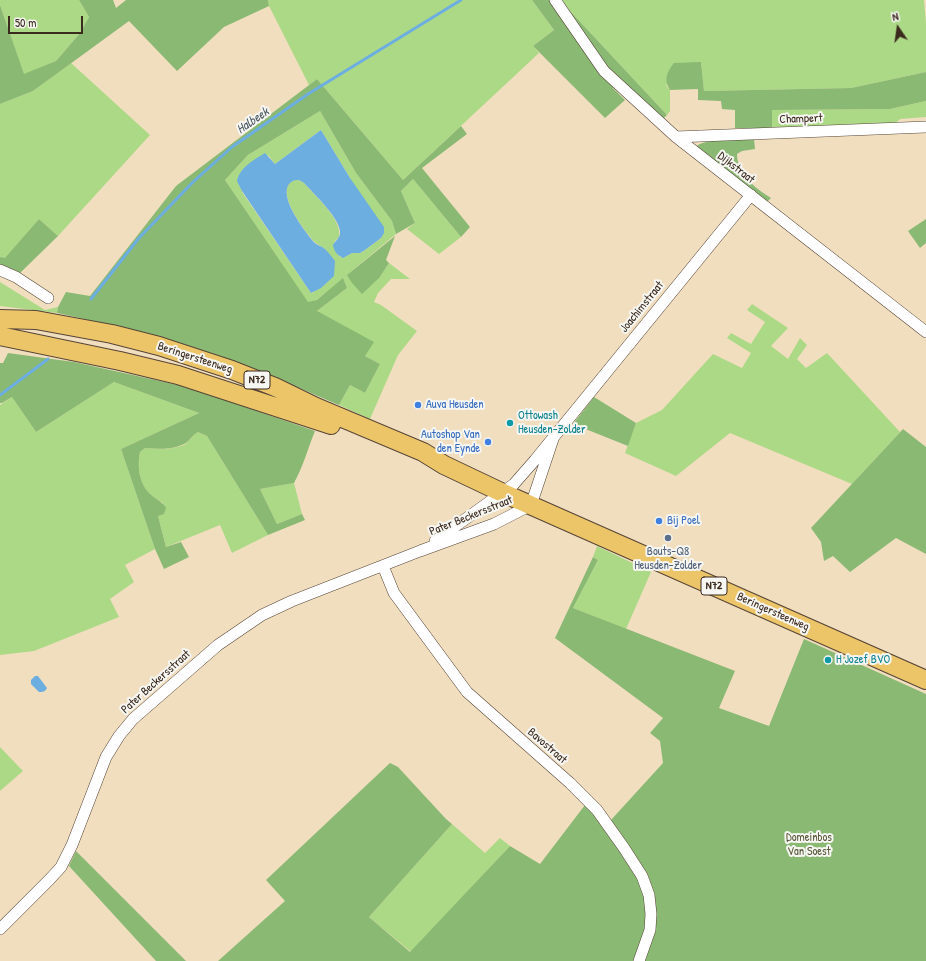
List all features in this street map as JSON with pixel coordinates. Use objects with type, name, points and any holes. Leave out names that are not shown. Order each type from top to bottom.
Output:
[{"type":"main road","name":"Beringersteenweg","points":[[0,319],[36,320],[112,334],[159,346],[232,370],[275,387],[316,407],[423,452],[444,465],[502,493],[926,680]]},
{"type":"main road","name":"Beringersteenweg","points":[[0,336],[120,361],[178,375],[315,419],[421,460],[444,465]]},
{"type":"street","name":"Dijkstraat","points":[[555,0],[604,71],[676,137],[926,332]]},
{"type":"street","name":"Champert","points":[[676,137],[926,127]]},
{"type":"street","name":"Joachimstraat","points":[[502,493],[514,484],[751,195]]},
{"type":"street","points":[[0,270],[16,277],[48,298]]},
{"type":"street","name":"Joachimstraat","points":[[531,505],[554,436]]},
{"type":"street","name":"Pater Beckersstraat","points":[[420,551],[502,493]]},
{"type":"street","name":"Pater Beckersstraat","points":[[0,929],[60,867],[72,845],[106,757],[119,736],[133,719],[218,645],[262,615],[292,601],[494,524],[531,505]]},
{"type":"street","name":"Bavostraat","points":[[383,566],[394,593],[467,692],[570,783],[597,810],[624,848],[642,876],[649,895],[651,914],[650,930],[639,961]]},
{"type":"green space","points":[[0,0],[79,0],[89,17],[80,33],[56,61],[24,75],[0,5]]},
{"type":"green space","points":[[79,0],[113,0],[116,8],[126,0],[268,0],[269,6],[224,27],[177,71],[129,21],[33,91],[0,104],[0,5],[24,74],[56,61],[80,33],[89,17]]},
{"type":"green space","points":[[268,0],[532,0],[554,30],[533,46],[539,53],[403,180],[317,79],[309,85],[269,6]]},
{"type":"green space","points":[[532,0],[562,0],[570,11],[667,115],[662,120],[621,80],[613,88],[625,100],[605,118],[533,46],[554,30]]},
{"type":"green space","points":[[562,0],[924,0],[926,23],[926,72],[851,88],[704,91],[701,62],[666,85],[670,90],[670,111],[667,115],[570,11]]},
{"type":"green space","points":[[701,62],[704,91],[851,88],[926,72],[926,101],[890,109],[772,110],[772,128],[735,128],[735,110],[722,109],[721,101],[698,100],[698,89],[670,90],[666,79],[669,70],[674,63]]},
{"type":"green space","points":[[71,63],[150,135],[58,236],[39,219],[5,259],[0,257],[0,104],[33,91]]},
{"type":"green space","points":[[317,79],[403,180],[461,126],[467,134],[422,168],[470,227],[461,237],[413,179],[401,191],[415,223],[396,234],[392,221],[356,173],[320,111],[248,155],[225,180],[308,302],[317,300],[343,278],[347,288],[317,311],[374,342],[365,356],[380,364],[365,393],[350,385],[339,405],[282,380],[203,351],[99,322],[57,313],[58,307],[66,292],[90,296],[176,186]]},
{"type":"green space","points":[[926,101],[926,117],[900,119],[894,125],[772,128],[771,110],[890,109]]},
{"type":"green space","points":[[320,111],[356,173],[392,221],[396,234],[347,275],[380,277],[389,263],[410,279],[391,279],[378,293],[374,302],[381,305],[417,331],[398,355],[370,419],[339,405],[350,385],[365,393],[380,364],[365,356],[317,311],[347,288],[343,279],[317,300],[308,303],[225,180],[248,155]],"holes":[[[321,130],[350,178],[381,238],[360,253],[352,253],[343,258],[339,256],[334,242],[339,237],[337,223],[327,208],[301,181],[292,181],[287,186],[289,203],[299,222],[311,238],[326,250],[314,292],[311,293],[242,192],[268,155],[275,164]]]},
{"type":"green space","points":[[754,139],[755,149],[742,151],[737,154],[738,161],[740,168],[748,180],[771,198],[767,202],[701,151],[697,146],[701,143],[715,141]]},
{"type":"green space","points":[[413,179],[461,237],[439,254],[407,229],[415,223],[401,191]]},
{"type":"green space","points":[[39,219],[58,236],[20,273],[0,265],[0,257],[5,258]]},
{"type":"green space","points":[[926,219],[926,243],[920,248],[908,231]]},
{"type":"green space","points":[[395,236],[386,260],[389,263],[380,277],[362,294],[347,275]]},
{"type":"green space","points":[[0,282],[45,310],[58,307],[57,313],[0,306]]},
{"type":"green space","points":[[752,304],[788,328],[771,346],[788,359],[800,338],[807,345],[797,359],[806,368],[827,353],[900,432],[852,484],[730,433],[676,476],[625,453],[636,423],[662,410],[713,354],[742,368],[751,353],[727,338],[731,333],[751,344],[765,322],[747,310]]},
{"type":"green space","points":[[8,353],[74,362],[187,387],[315,431],[303,464],[294,483],[260,489],[277,524],[302,514],[305,520],[268,535],[207,436],[198,432],[186,443],[179,446],[165,449],[145,448],[140,452],[139,463],[141,479],[151,495],[166,508],[164,514],[158,516],[166,547],[181,542],[189,557],[164,569],[155,549],[121,449],[199,413],[114,382],[36,432],[12,397],[0,403],[0,363],[3,363]]},
{"type":"green space","points":[[114,382],[199,413],[121,449],[155,549],[125,565],[134,582],[110,599],[119,617],[34,651],[0,655],[0,405],[12,397],[36,432]]},
{"type":"green space","points":[[594,397],[636,423],[628,446],[573,424]]},
{"type":"green space","points":[[903,429],[926,447],[926,554],[896,538],[850,572],[833,556],[824,561],[821,542],[811,528]]},
{"type":"green space","points":[[198,432],[207,436],[268,535],[232,553],[220,525],[166,547],[158,516],[163,503],[153,497],[146,490],[141,480],[139,469],[140,452],[145,448],[165,449],[179,447],[186,444]]},
{"type":"green space","points":[[294,483],[302,514],[277,524],[260,489]]},
{"type":"green space","points":[[597,546],[651,572],[626,629],[573,608],[598,560],[593,557]]},
{"type":"green space","name":"Domeinbos Van Soest","points":[[593,557],[598,560],[573,608],[735,671],[719,708],[769,726],[804,639],[926,694],[926,961],[218,961],[285,901],[266,880],[390,763],[398,767],[452,824],[369,917],[410,952],[510,846],[540,864],[585,805],[603,825],[611,820],[663,763],[660,741],[650,733],[663,718],[555,638]]},
{"type":"green space","points":[[0,747],[23,771],[0,791]]},
{"type":"green space","points":[[452,824],[485,853],[500,838],[510,846],[411,952],[369,917]]},
{"type":"green space","points":[[76,851],[186,961],[156,961],[69,866]]},
{"type":"water","points":[[321,130],[350,178],[384,227],[384,233],[381,238],[360,253],[352,253],[343,258],[341,257],[336,253],[333,245],[340,234],[337,222],[326,207],[304,183],[298,180],[293,181],[288,186],[287,194],[293,212],[315,243],[325,249],[335,261],[334,276],[321,288],[311,293],[242,191],[237,181],[244,168],[265,153],[275,164]]},
{"type":"water","points":[[35,676],[38,676],[47,688],[45,691],[39,692],[31,684],[31,680]]},
{"type":"waterway","name":"Halbeek","points":[[91,299],[139,238],[193,182],[232,147],[308,94],[461,0]]},
{"type":"waterway","name":"Halbeek","points":[[0,395],[48,359]]},
{"type":"place","name":"Auva Heusden","points":[[418,405]]},
{"type":"place","name":"Ottowash Heusden-Zolder","points":[[510,423]]},
{"type":"place","name":"Autoshop Van den Eynde","points":[[488,442]]},
{"type":"place","name":"Bij Poel","points":[[659,521]]},
{"type":"place","name":"Bouts-Q8 Heusden-Zolder","points":[[668,538]]},
{"type":"place","name":"H Jozef BVO","points":[[828,660]]}]
